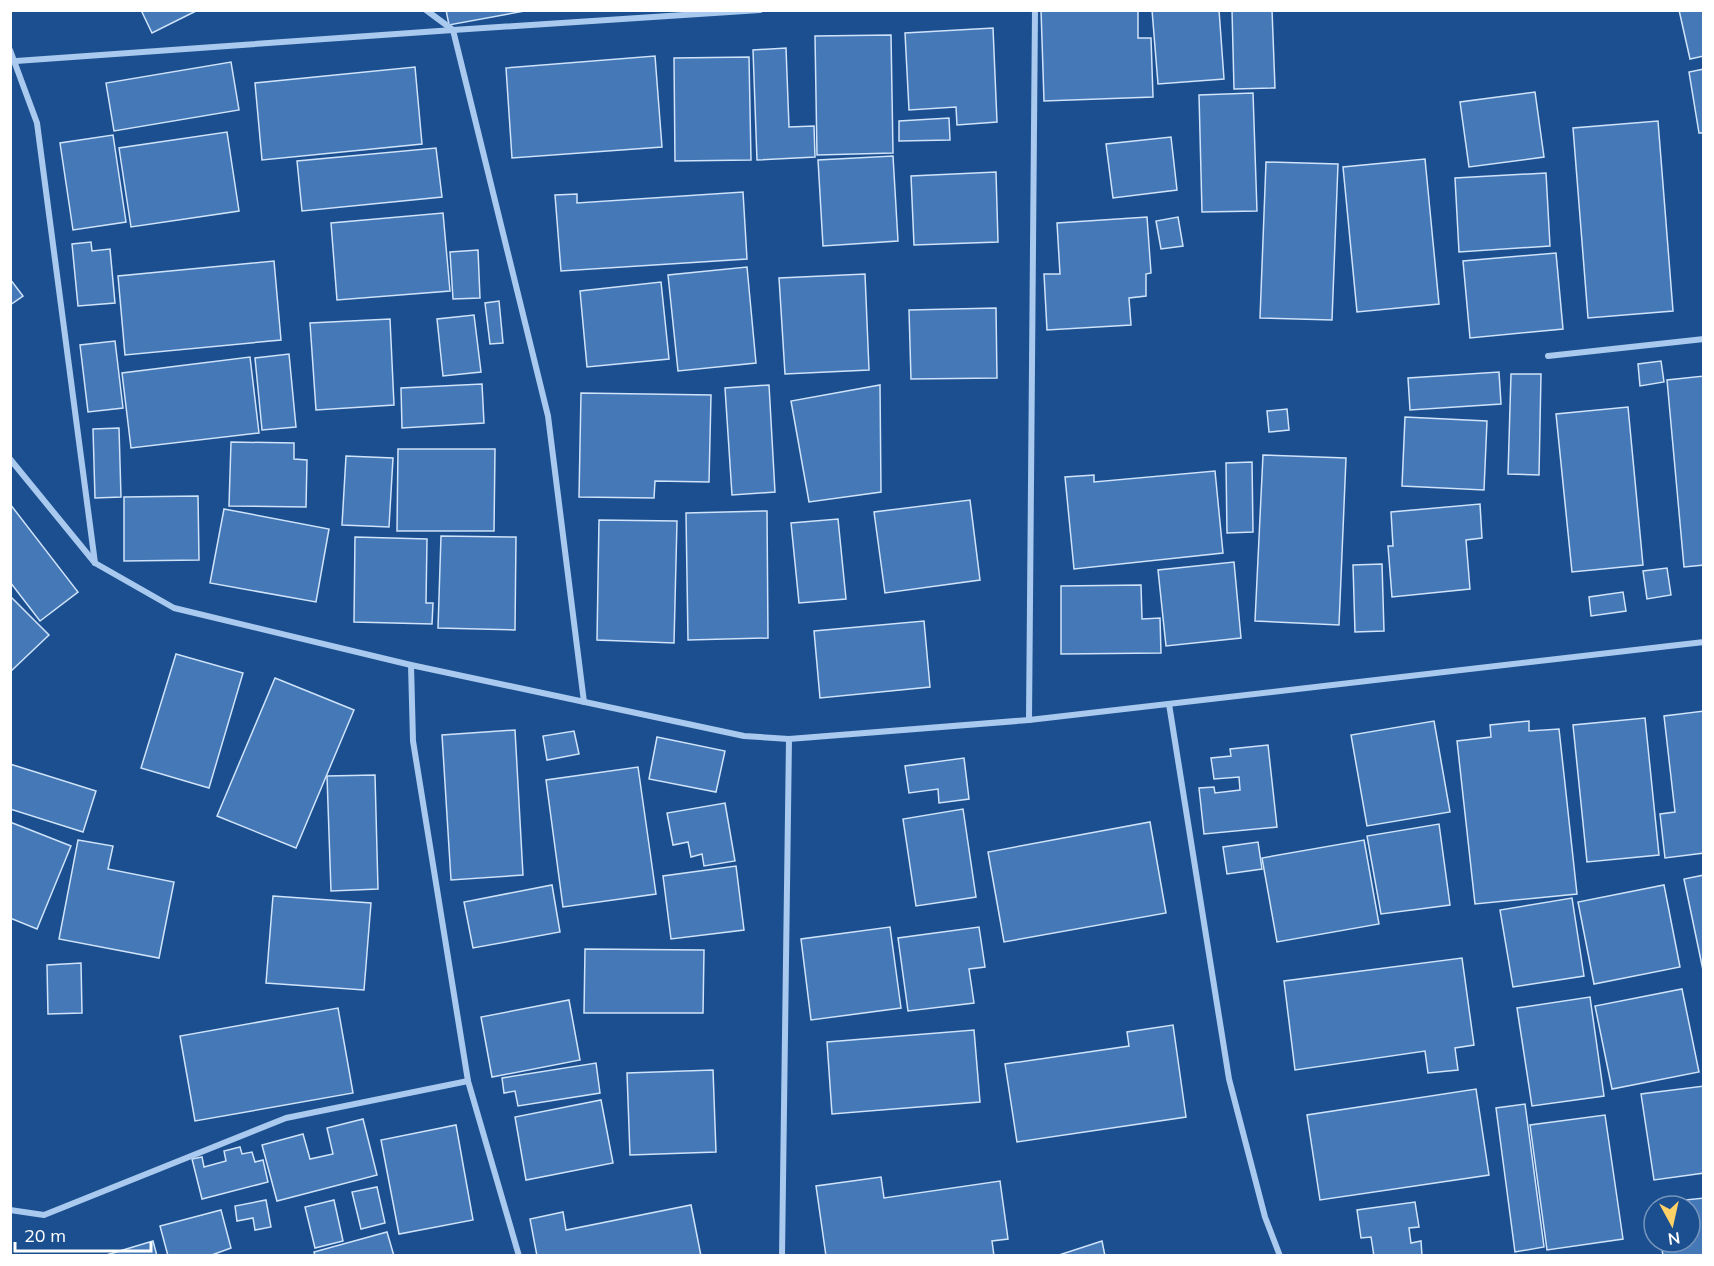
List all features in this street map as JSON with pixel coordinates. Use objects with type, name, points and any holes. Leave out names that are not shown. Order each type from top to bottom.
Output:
[{"type":"street","points":[[426,10],[453,30],[548,416],[584,702]]},
{"type":"street","points":[[16,61],[760,10]]},
{"type":"street","points":[[1029,720],[1035,10]]},
{"type":"street","points":[[10,50],[16,61],[37,123],[95,563]]},
{"type":"street","points":[[1548,356],[1704,339]]},
{"type":"street","points":[[10,459],[95,563],[174,608],[411,665],[744,736],[789,739],[1029,720],[1704,642]]},
{"type":"street","points":[[411,665],[413,741],[468,1081],[519,1256]]},
{"type":"street","points":[[1169,704],[1229,1079],[1265,1217],[1280,1256]]},
{"type":"street","points":[[782,1256],[789,739]]},
{"type":"street","points":[[10,1210],[44,1215],[286,1118],[468,1081]]},
{"type":"building","points":[[141,10],[198,10],[152,33]]},
{"type":"building","points":[[446,10],[530,10],[449,25]]},
{"type":"building","points":[[1041,10],[1138,10],[1138,38],[1151,38],[1153,97],[1044,101]]},
{"type":"building","points":[[1152,10],[1219,10],[1224,79],[1158,84]]},
{"type":"building","points":[[1232,10],[1272,10],[1275,88],[1234,89]]},
{"type":"building","points":[[1679,10],[1704,10],[1704,56],[1690,59]]},
{"type":"building","points":[[993,28],[997,122],[957,125],[956,107],[909,110],[905,33]]},
{"type":"building","points":[[891,35],[893,153],[817,155],[815,36]]},
{"type":"building","points":[[786,48],[789,127],[814,126],[815,157],[757,160],[753,50]]},
{"type":"building","points":[[655,56],[662,147],[512,158],[506,68]]},
{"type":"building","points":[[749,57],[751,160],[675,161],[674,58]]},
{"type":"building","points":[[231,62],[239,110],[114,131],[106,83]]},
{"type":"building","points":[[415,67],[422,144],[262,160],[255,83]]},
{"type":"building","points":[[1704,69],[1704,133],[1699,133],[1689,72]]},
{"type":"building","points":[[1535,92],[1544,157],[1469,167],[1460,102]]},
{"type":"building","points":[[1253,93],[1257,211],[1202,212],[1199,95]]},
{"type":"building","points":[[949,118],[950,140],[899,141],[899,121]]},
{"type":"building","points":[[1658,121],[1673,311],[1588,318],[1573,128]]},
{"type":"building","points":[[227,132],[239,211],[131,227],[119,148]]},
{"type":"building","points":[[113,135],[126,222],[73,230],[60,143]]},
{"type":"building","points":[[1171,137],[1177,190],[1113,198],[1106,144]]},
{"type":"building","points":[[436,148],[442,197],[302,211],[297,161]]},
{"type":"building","points":[[893,156],[898,241],[823,246],[818,160]]},
{"type":"building","points":[[1425,159],[1439,304],[1357,312],[1343,167]]},
{"type":"building","points":[[1266,162],[1338,164],[1332,320],[1260,318]]},
{"type":"building","points":[[996,172],[998,242],[914,245],[911,176]]},
{"type":"building","points":[[1546,173],[1550,246],[1459,252],[1455,178]]},
{"type":"building","points":[[743,192],[747,259],[561,271],[555,195],[577,194],[577,203]]},
{"type":"building","points":[[443,213],[450,291],[337,300],[331,223]]},
{"type":"building","points":[[1147,217],[1151,273],[1146,274],[1146,296],[1129,298],[1131,325],[1047,330],[1044,274],[1060,274],[1057,223]]},
{"type":"building","points":[[1178,217],[1183,246],[1161,249],[1156,221]]},
{"type":"building","points":[[91,242],[92,251],[110,249],[115,303],[78,306],[72,244]]},
{"type":"building","points":[[478,250],[480,298],[453,299],[450,252]]},
{"type":"building","points":[[1556,253],[1563,329],[1470,338],[1463,261]]},
{"type":"building","points":[[274,261],[281,340],[125,355],[118,276]]},
{"type":"building","points":[[747,267],[756,363],[678,371],[668,275]]},
{"type":"building","points":[[865,274],[869,370],[785,374],[779,278]]},
{"type":"building","points":[[10,279],[23,296],[10,305]]},
{"type":"building","points":[[661,282],[669,359],[587,367],[580,291]]},
{"type":"building","points":[[499,301],[503,343],[490,344],[485,303]]},
{"type":"building","points":[[996,308],[997,378],[911,379],[909,310]]},
{"type":"building","points":[[474,315],[481,372],[443,376],[437,319]]},
{"type":"building","points":[[390,319],[394,405],[316,410],[310,323]]},
{"type":"building","points":[[115,341],[123,408],[88,412],[80,345]]},
{"type":"building","points":[[289,354],[296,427],[262,430],[255,358]]},
{"type":"building","points":[[250,357],[259,433],[131,448],[122,373]]},
{"type":"building","points":[[1661,361],[1664,382],[1640,386],[1638,364]]},
{"type":"building","points":[[1499,372],[1501,404],[1410,410],[1408,378]]},
{"type":"building","points":[[1511,374],[1541,374],[1539,475],[1508,474]]},
{"type":"building","points":[[1704,376],[1704,565],[1684,567],[1667,380]]},
{"type":"building","points":[[482,384],[484,423],[402,428],[401,388]]},
{"type":"building","points":[[769,385],[775,492],[732,495],[725,388]]},
{"type":"building","points":[[880,385],[881,492],[809,502],[791,401]]},
{"type":"building","points":[[581,393],[711,395],[709,482],[655,481],[654,498],[579,497]]},
{"type":"building","points":[[1628,407],[1643,565],[1572,572],[1556,414]]},
{"type":"building","points":[[1287,409],[1289,430],[1269,432],[1267,411]]},
{"type":"building","points":[[1405,417],[1487,421],[1484,490],[1402,486]]},
{"type":"building","points":[[119,428],[121,497],[95,498],[93,429]]},
{"type":"building","points":[[231,442],[294,443],[294,459],[307,460],[306,507],[229,506]]},
{"type":"building","points":[[398,449],[495,449],[494,531],[397,531]]},
{"type":"building","points":[[1263,455],[1346,458],[1339,625],[1255,621]]},
{"type":"building","points":[[346,456],[393,458],[389,527],[342,525]]},
{"type":"building","points":[[1252,462],[1253,532],[1227,533],[1226,463]]},
{"type":"building","points":[[1215,471],[1223,553],[1074,569],[1065,477],[1094,475],[1094,482]]},
{"type":"building","points":[[198,496],[199,560],[124,561],[124,497]]},
{"type":"building","points":[[970,500],[980,580],[885,593],[874,512]]},
{"type":"building","points":[[10,504],[78,592],[40,621],[10,582]]},
{"type":"building","points":[[1480,504],[1482,538],[1466,540],[1470,589],[1392,597],[1388,546],[1393,546],[1391,512]]},
{"type":"building","points":[[224,509],[329,529],[316,602],[210,583]]},
{"type":"building","points":[[767,511],[768,638],[688,640],[686,513]]},
{"type":"building","points":[[838,519],[846,599],[799,603],[791,523]]},
{"type":"building","points":[[599,520],[677,521],[674,643],[597,640]]},
{"type":"building","points":[[441,536],[516,537],[515,630],[438,628]]},
{"type":"building","points":[[355,537],[427,539],[426,603],[433,603],[432,624],[354,622]]},
{"type":"building","points":[[1234,562],[1241,638],[1166,646],[1158,570]]},
{"type":"building","points":[[1382,564],[1384,631],[1355,632],[1353,565]]},
{"type":"building","points":[[1667,568],[1671,595],[1647,599],[1643,571]]},
{"type":"building","points":[[1141,585],[1142,619],[1160,618],[1161,653],[1061,654],[1061,586]]},
{"type":"building","points":[[1623,592],[1626,611],[1591,616],[1589,597]]},
{"type":"building","points":[[10,596],[49,635],[10,672]]},
{"type":"building","points":[[924,621],[930,687],[820,698],[814,631]]},
{"type":"building","points":[[176,654],[243,673],[209,788],[141,768]]},
{"type":"building","points":[[275,678],[354,710],[296,848],[217,816]]},
{"type":"building","points":[[1704,711],[1704,853],[1665,858],[1660,814],[1675,812],[1664,716]]},
{"type":"building","points":[[1645,718],[1659,855],[1587,862],[1573,725]]},
{"type":"building","points":[[1434,721],[1450,812],[1367,826],[1351,735]]},
{"type":"building","points":[[1529,721],[1529,731],[1559,729],[1577,894],[1475,904],[1457,741],[1491,737],[1490,725]]},
{"type":"building","points":[[515,730],[523,875],[451,880],[442,735]]},
{"type":"building","points":[[574,731],[579,754],[547,760],[543,736]]},
{"type":"building","points":[[657,737],[725,751],[716,792],[649,779]]},
{"type":"building","points":[[1268,745],[1277,827],[1204,834],[1199,788],[1214,787],[1215,793],[1240,790],[1239,777],[1214,779],[1211,758],[1231,756],[1230,749]]},
{"type":"building","points":[[964,758],[969,799],[939,803],[938,789],[909,793],[905,766]]},
{"type":"building","points":[[10,764],[96,791],[83,832],[10,809]]},
{"type":"building","points":[[638,767],[656,894],[563,907],[546,780]]},
{"type":"building","points":[[375,775],[378,889],[331,891],[327,776]]},
{"type":"building","points":[[725,803],[735,861],[704,866],[702,854],[691,857],[688,842],[673,845],[667,813]]},
{"type":"building","points":[[963,809],[976,897],[916,906],[903,819]]},
{"type":"building","points":[[10,822],[71,846],[37,929],[10,918]]},
{"type":"building","points":[[1150,822],[1166,913],[1004,942],[988,852]]},
{"type":"building","points":[[1439,824],[1450,905],[1381,914],[1367,836]]},
{"type":"building","points":[[78,840],[113,846],[108,869],[174,882],[159,958],[59,939]]},
{"type":"building","points":[[1364,840],[1379,924],[1277,942],[1262,858]]},
{"type":"building","points":[[1258,842],[1262,869],[1227,874],[1223,847]]},
{"type":"building","points":[[736,866],[744,930],[671,939],[663,876]]},
{"type":"building","points":[[1704,875],[1704,975],[1684,879]]},
{"type":"building","points":[[552,885],[560,932],[473,948],[464,902]]},
{"type":"building","points":[[1664,885],[1680,967],[1594,984],[1578,902]]},
{"type":"building","points":[[273,896],[371,903],[364,990],[266,983]]},
{"type":"building","points":[[1572,898],[1584,976],[1513,987],[1500,910]]},
{"type":"building","points":[[890,927],[901,1008],[811,1020],[801,939]]},
{"type":"building","points":[[979,927],[985,967],[969,969],[974,1003],[908,1011],[898,938]]},
{"type":"building","points":[[585,949],[704,950],[703,1013],[584,1013]]},
{"type":"building","points":[[1462,958],[1474,1045],[1455,1048],[1458,1070],[1428,1073],[1425,1051],[1295,1070],[1284,981]]},
{"type":"building","points":[[81,963],[82,1013],[48,1014],[47,965]]},
{"type":"building","points":[[1682,989],[1699,1072],[1612,1089],[1595,1006]]},
{"type":"building","points":[[1590,997],[1604,1096],[1532,1106],[1517,1008]]},
{"type":"building","points":[[569,1000],[580,1060],[492,1077],[481,1017]]},
{"type":"building","points":[[338,1008],[353,1093],[195,1121],[180,1036]]},
{"type":"building","points":[[1173,1025],[1186,1117],[1017,1142],[1005,1064],[1129,1046],[1127,1032]]},
{"type":"building","points":[[974,1030],[980,1102],[832,1114],[827,1042]]},
{"type":"building","points":[[596,1063],[600,1093],[518,1106],[515,1091],[504,1093],[502,1078]]},
{"type":"building","points":[[713,1070],[716,1152],[630,1155],[627,1073]]},
{"type":"building","points":[[1704,1086],[1704,1173],[1654,1180],[1641,1094]]},
{"type":"building","points":[[1476,1089],[1489,1175],[1320,1200],[1307,1115]]},
{"type":"building","points":[[601,1100],[613,1163],[526,1180],[515,1117]]},
{"type":"building","points":[[1525,1104],[1544,1247],[1515,1252],[1496,1108]]},
{"type":"building","points":[[1605,1115],[1623,1239],[1547,1250],[1530,1125]]},
{"type":"building","points":[[363,1119],[377,1175],[277,1201],[262,1145],[303,1134],[310,1159],[333,1154],[327,1128]]},
{"type":"building","points":[[456,1125],[473,1220],[399,1234],[381,1140]]},
{"type":"building","points":[[240,1147],[242,1154],[252,1152],[255,1162],[263,1160],[268,1182],[202,1199],[192,1159],[202,1157],[204,1167],[226,1161],[224,1151]]},
{"type":"building","points":[[881,1177],[884,1198],[1000,1181],[1008,1239],[992,1241],[994,1256],[826,1256],[816,1186]]},
{"type":"building","points":[[377,1187],[385,1223],[361,1229],[352,1192]]},
{"type":"building","points":[[1702,1198],[1704,1198],[1704,1256],[1663,1256],[1663,1254],[1702,1254]]},
{"type":"building","points":[[266,1200],[271,1227],[255,1230],[253,1218],[237,1221],[235,1206]]},
{"type":"building","points":[[334,1200],[343,1241],[315,1248],[305,1207]]},
{"type":"building","points":[[1415,1202],[1419,1227],[1409,1228],[1411,1243],[1421,1241],[1422,1256],[1374,1256],[1371,1237],[1361,1238],[1357,1210]]},
{"type":"building","points":[[691,1205],[701,1256],[537,1256],[530,1219],[563,1212],[566,1230]]},
{"type":"building","points":[[221,1210],[231,1248],[209,1256],[168,1256],[160,1226]]},
{"type":"building","points":[[387,1232],[394,1256],[315,1256],[314,1252]]},
{"type":"building","points":[[153,1241],[157,1256],[103,1256]]},
{"type":"building","points":[[1102,1241],[1105,1256],[1056,1256]]}]
